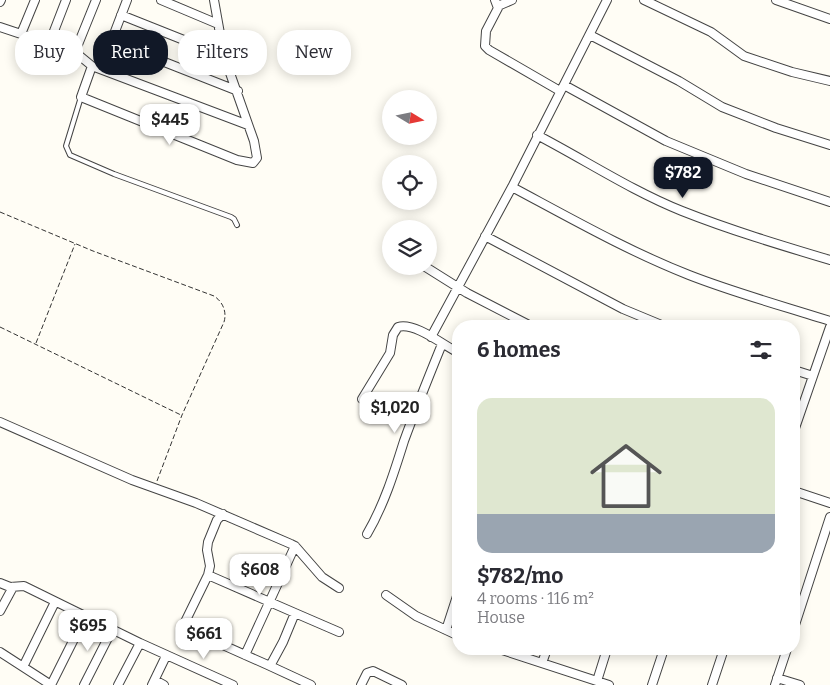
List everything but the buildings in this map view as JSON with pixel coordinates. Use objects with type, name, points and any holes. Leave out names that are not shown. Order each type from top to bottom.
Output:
[{"type":"street","points":[[23,30],[35,0]]},
{"type":"street","points":[[54,30],[66,0]]},
{"type":"street","points":[[83,32],[96,0]]},
{"type":"street","points":[[115,30],[127,0]]},
{"type":"street","points":[[161,0],[218,24]]},
{"type":"street","points":[[214,0],[219,30]]},
{"type":"street","points":[[512,0],[497,3],[495,15],[486,31],[485,46],[489,50],[666,141],[746,174],[830,202]]},
{"type":"street","points":[[431,336],[512,187],[607,0]]},
{"type":"street","points":[[644,0],[711,32],[744,56],[783,69],[830,81]]},
{"type":"street","points":[[776,0],[830,19]]},
{"type":"street","points":[[121,14],[178,37]]},
{"type":"street","points":[[0,27],[15,32]]},
{"type":"street","points":[[590,35],[679,81],[722,106],[768,125],[830,145]]},
{"type":"street","points":[[168,63],[238,91]]},
{"type":"street","points":[[93,74],[81,97],[251,164],[256,161],[257,153],[232,75]]},
{"type":"street","points":[[117,75],[248,125]]},
{"type":"street","points":[[537,135],[627,185],[681,211],[830,260]]},
{"type":"street","points":[[512,187],[620,244],[687,275],[830,321]]},
{"type":"street","points":[[485,236],[623,309],[650,320]]},
{"type":"street","points":[[437,274],[520,320]]},
{"type":"street","points":[[362,400],[390,353],[393,335],[398,327],[404,326],[416,329],[452,349]]},
{"type":"street","points":[[800,414],[830,327]]},
{"type":"street","points":[[367,534],[387,493],[422,392],[442,344]]},
{"type":"street","points":[[800,372],[813,376]]},
{"type":"street","points":[[0,422],[132,480],[223,514],[295,546],[322,577],[339,588]]},
{"type":"street","points":[[800,493],[830,503]]},
{"type":"street","points":[[223,514],[217,520],[208,542],[210,566],[208,575],[184,622],[185,626],[197,634],[311,685]]},
{"type":"street","points":[[800,610],[829,522]]},
{"type":"street","points":[[245,655],[295,546]]},
{"type":"street","points":[[208,575],[339,632]]},
{"type":"street","points":[[0,583],[24,586],[166,656],[233,685]]},
{"type":"street","points":[[0,611],[13,586]]},
{"type":"street","points":[[386,595],[416,616],[452,633]]},
{"type":"street","points":[[23,667],[55,602]]},
{"type":"street","points":[[446,630],[452,612]]},
{"type":"street","points":[[270,666],[283,642],[294,613]]},
{"type":"street","points":[[0,652],[51,685],[85,617]]},
{"type":"street","points":[[84,685],[112,630]]},
{"type":"street","points":[[118,685],[140,643]]},
{"type":"street","points":[[517,655],[608,685]]},
{"type":"street","points":[[542,663],[545,655]]},
{"type":"street","points":[[597,681],[605,655]]},
{"type":"street","points":[[652,685],[662,655]]},
{"type":"street","points":[[712,685],[722,655]]},
{"type":"street","points":[[785,655],[776,682],[800,685]]},
{"type":"street","points":[[164,685],[154,683],[166,656]]},
{"type":"street","points":[[361,685],[369,671],[374,671],[398,684]]},
{"type":"lane","points":[[81,97],[66,146],[70,155],[114,174],[231,217],[237,225]]},
{"type":"path","points":[[0,212],[75,244],[214,296],[222,304],[225,317],[224,322],[182,415],[155,488]]},
{"type":"path","points":[[36,345],[75,244]]},
{"type":"path","points":[[0,327],[182,415]]}]
